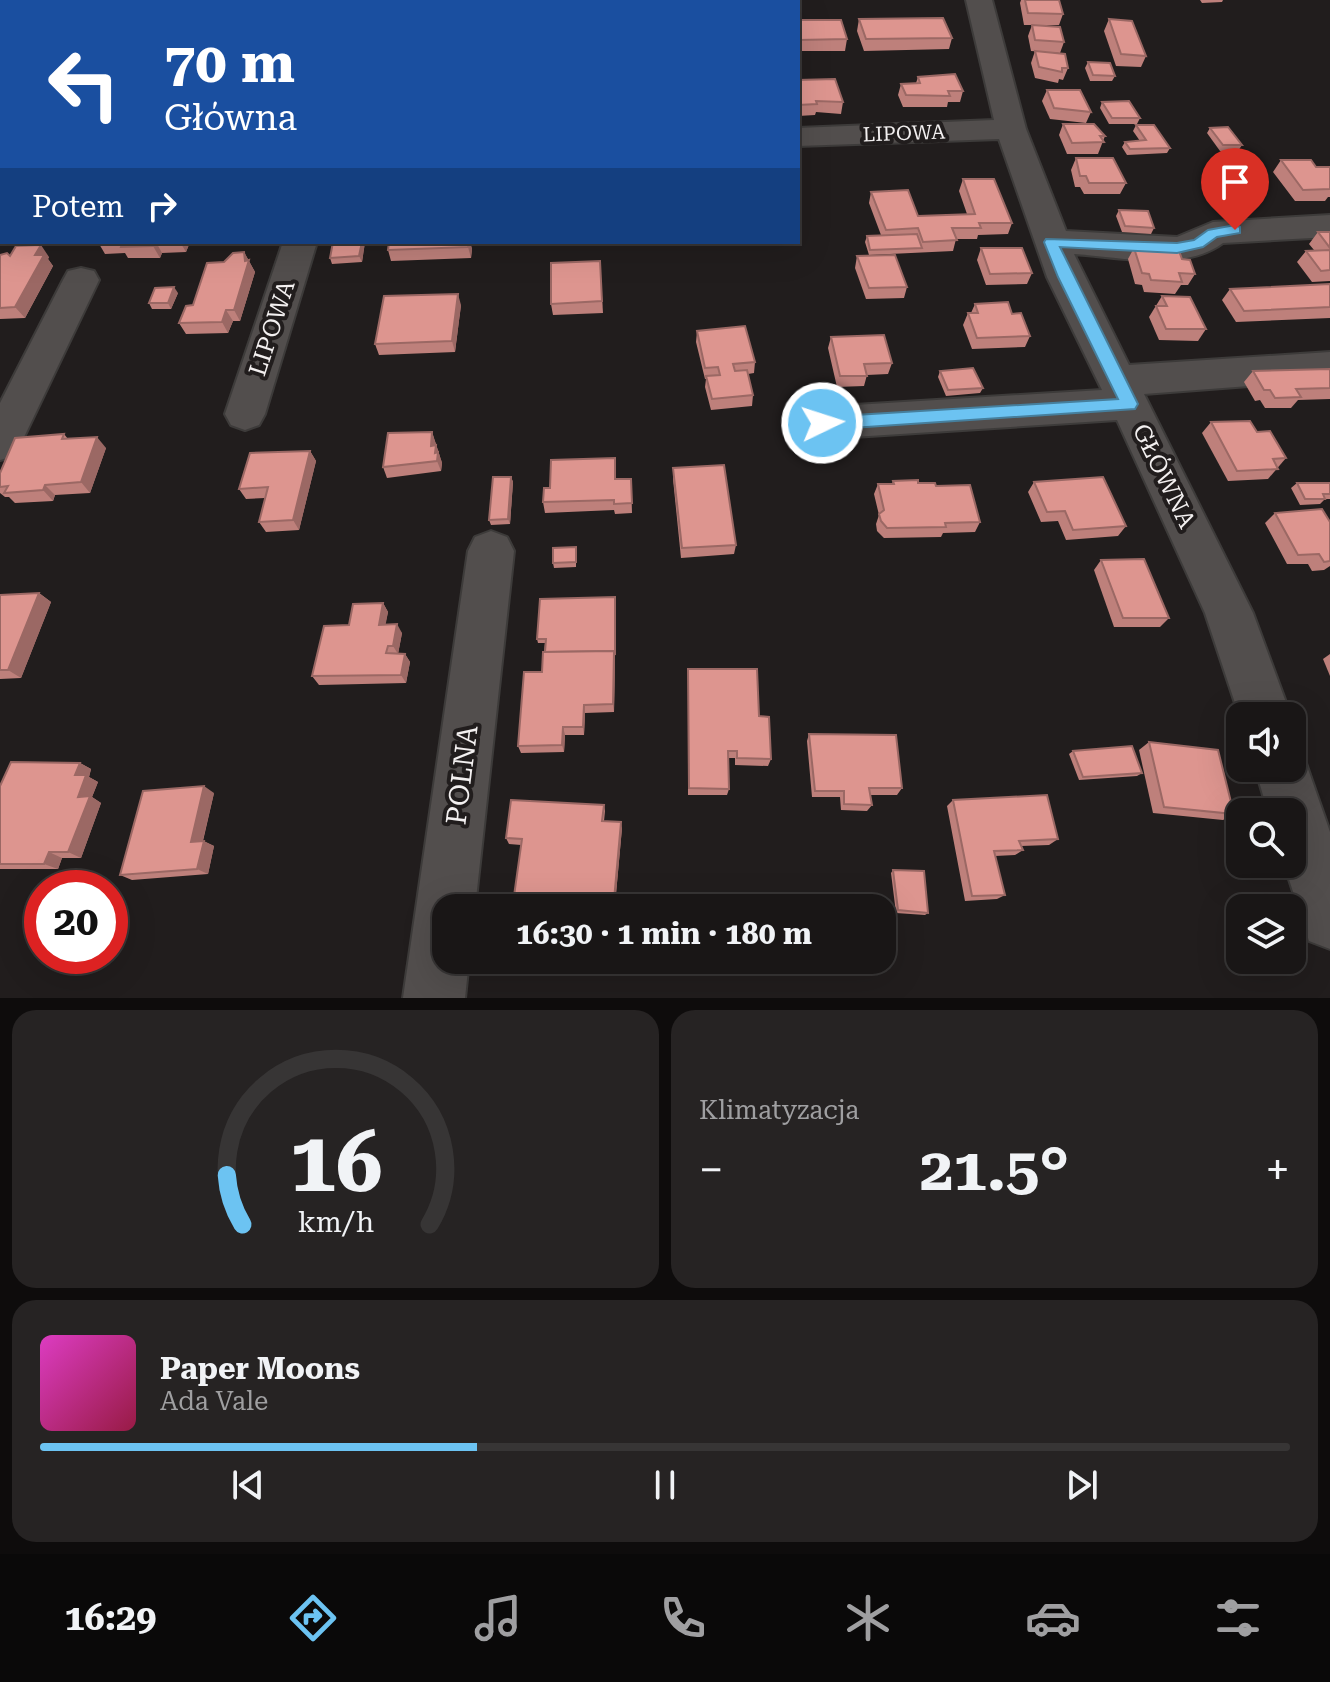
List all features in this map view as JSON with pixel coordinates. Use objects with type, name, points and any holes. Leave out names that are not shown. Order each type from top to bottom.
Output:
[{"type":"street","name":"GŁÓWNA","points":[[979,0],[1011,129],[1065,277],[1229,613],[1260,702]]},
{"type":"street","name":"LIPOWA","points":[[800,137],[1011,129]]},
{"type":"street","points":[[1051,242],[1177,248],[1198,244],[1213,233],[1330,226]]},
{"type":"street","name":"LIPOWA","points":[[245,414],[299,244]]},
{"type":"street","points":[[0,444],[81,280]]},
{"type":"street","points":[[822,423],[1123,393],[1330,366]]},
{"type":"street","name":"POLNA","points":[[434,998],[491,551]]},
{"type":"street","points":[[1286,782],[1330,920]]},
{"type":"building","points":[[1025,0],[1059,0],[1063,14],[1028,13]]},
{"type":"building","points":[[943,18],[952,38],[866,39],[859,19]]},
{"type":"building","points":[[1109,19],[1132,21],[1146,56],[1121,54]]},
{"type":"building","points":[[800,20],[841,20],[847,39],[800,40]]},
{"type":"building","points":[[1032,25],[1060,27],[1064,42],[1035,40]]},
{"type":"building","points":[[1035,51],[1065,54],[1068,68],[1062,68],[1062,72],[1039,67]]},
{"type":"building","points":[[1088,62],[1110,63],[1115,76],[1093,75]]},
{"type":"building","points":[[955,74],[963,91],[948,91],[950,96],[906,95],[901,84],[920,83],[918,77]]},
{"type":"building","points":[[835,79],[843,102],[816,101],[817,104],[800,105],[800,80]]},
{"type":"building","points":[[1047,90],[1080,90],[1091,112],[1054,108]]},
{"type":"building","points":[[1129,101],[1140,118],[1112,118],[1102,102]]},
{"type":"building","points":[[1063,124],[1094,124],[1105,136],[1100,136],[1104,142],[1072,143]]},
{"type":"building","points":[[1136,125],[1154,125],[1170,148],[1130,149],[1125,142],[1146,140]]},
{"type":"building","points":[[1228,127],[1242,145],[1223,145],[1210,128]]},
{"type":"building","points":[[1076,158],[1113,158],[1126,183],[1089,183],[1086,176],[1080,176]]},
{"type":"building","points":[[1281,160],[1311,160],[1316,167],[1330,167],[1330,189],[1303,190]]},
{"type":"building","points":[[963,179],[994,179],[1012,223],[979,223],[981,228],[952,228],[957,240],[923,242],[918,228],[886,230],[871,192],[908,190],[918,216],[975,214]]},
{"type":"building","points":[[1119,210],[1148,211],[1154,228],[1125,226]]},
{"type":"building","points":[[1318,232],[1330,232],[1330,248]]},
{"type":"building","points":[[917,234],[922,248],[870,250],[867,236]]},
{"type":"building","points":[[122,244],[154,244],[153,246],[121,247]]},
{"type":"building","points":[[333,244],[362,244],[359,256],[330,258]]},
{"type":"building","points":[[389,244],[469,244],[468,247],[388,250]]},
{"type":"building","points":[[41,245],[35,255],[44,255],[15,307],[0,308],[0,255],[7,253],[10,256],[16,246]]},
{"type":"building","points":[[981,248],[1022,248],[1032,273],[990,274]]},
{"type":"building","points":[[1134,248],[1179,251],[1182,259],[1190,260],[1195,274],[1179,273],[1182,282],[1151,280],[1149,274],[1142,273]]},
{"type":"building","points":[[1330,250],[1330,270],[1321,271],[1306,251]]},
{"type":"building","points":[[244,252],[245,261],[249,260],[234,310],[226,310],[222,322],[179,323],[186,306],[193,305],[207,263],[224,262],[233,253]]},
{"type":"building","points":[[895,255],[907,287],[869,288],[857,256]]},
{"type":"building","points":[[600,261],[602,301],[551,304],[551,263]]},
{"type":"building","points":[[1330,284],[1330,307],[1244,311],[1230,289]]},
{"type":"building","points":[[174,287],[168,303],[149,303],[155,288]]},
{"type":"building","points":[[458,294],[452,341],[375,344],[384,296]]},
{"type":"building","points":[[1162,296],[1190,297],[1206,329],[1166,329],[1156,306],[1167,306]]},
{"type":"building","points":[[1008,302],[1012,314],[1021,313],[1030,336],[977,338],[968,313],[978,313],[975,304]]},
{"type":"building","points":[[745,326],[755,362],[733,364],[735,371],[747,370],[753,395],[712,399],[706,376],[720,375],[718,367],[705,368],[697,331]]},
{"type":"building","points":[[884,335],[892,363],[864,364],[867,376],[840,376],[831,337]]},
{"type":"building","points":[[973,368],[983,388],[948,390],[940,371]]},
{"type":"building","points":[[1330,369],[1330,388],[1296,389],[1301,397],[1275,398],[1270,390],[1264,390],[1253,371]]},
{"type":"building","points":[[1250,421],[1257,432],[1270,431],[1286,458],[1273,459],[1278,469],[1237,471],[1211,422]]},
{"type":"building","points":[[432,432],[431,446],[436,445],[437,461],[383,467],[388,433]]},
{"type":"building","points":[[64,434],[62,439],[97,437],[81,482],[45,485],[43,490],[4,493],[8,486],[0,487],[0,473],[15,438]]},
{"type":"building","points":[[310,451],[293,520],[259,522],[268,487],[239,489],[250,453]]},
{"type":"building","points":[[615,458],[615,479],[631,479],[632,503],[614,504],[614,500],[543,502],[544,488],[550,488],[551,460]]},
{"type":"building","points":[[724,465],[736,545],[682,548],[673,468]]},
{"type":"building","points":[[493,477],[511,477],[508,519],[489,520]]},
{"type":"building","points":[[1103,477],[1126,526],[1073,530],[1065,511],[1047,512],[1034,482]]},
{"type":"building","points":[[918,480],[918,483],[935,483],[936,486],[970,485],[980,522],[945,523],[946,527],[887,528],[879,514],[884,510],[878,484]]},
{"type":"building","points":[[1297,483],[1330,483],[1330,494],[1323,494],[1325,499],[1305,499]]},
{"type":"building","points":[[1322,509],[1330,522],[1330,561],[1324,562],[1319,554],[1298,555],[1275,513]]},
{"type":"building","points":[[576,547],[576,562],[553,563],[553,548]]},
{"type":"building","points":[[1144,559],[1169,618],[1123,618],[1101,560]]},
{"type":"building","points":[[39,593],[8,670],[0,670],[0,595]]},
{"type":"building","points":[[615,597],[615,655],[614,651],[545,652],[546,639],[537,639],[540,599]]},
{"type":"building","points":[[383,603],[379,625],[397,624],[393,646],[388,646],[386,653],[405,654],[401,675],[312,676],[324,626],[349,625],[353,604]]},
{"type":"building","points":[[614,651],[613,704],[584,705],[583,727],[563,727],[562,745],[518,746],[524,672],[542,672],[543,652]]},
{"type":"building","points":[[688,669],[757,669],[759,716],[769,717],[771,759],[737,758],[737,751],[728,751],[729,789],[689,788]]},
{"type":"building","points":[[809,734],[896,735],[902,788],[869,788],[872,805],[844,804],[844,791],[815,791]]},
{"type":"building","points":[[1149,742],[1218,750],[1230,798],[1226,798],[1226,813],[1164,807]]},
{"type":"building","points":[[1132,746],[1142,773],[1083,777],[1073,751]]},
{"type":"building","points":[[11,762],[80,763],[75,775],[86,775],[78,797],[90,796],[68,852],[49,852],[44,864],[0,864],[0,786]]},
{"type":"building","points":[[204,786],[191,842],[204,841],[197,869],[128,874],[128,870],[121,870],[143,791]]},
{"type":"building","points":[[1047,795],[1058,839],[1019,841],[1023,850],[994,851],[1005,895],[972,896],[953,800]]},
{"type":"building","points":[[511,800],[604,805],[602,821],[621,822],[615,894],[514,894],[522,839],[506,838]]},
{"type":"building","points":[[893,870],[924,871],[928,913],[898,910]]},
{"type":"route","points":[[822,423],[1129,404],[1065,277],[1051,242],[1177,248],[1198,244],[1213,233],[1235,230]]}]
